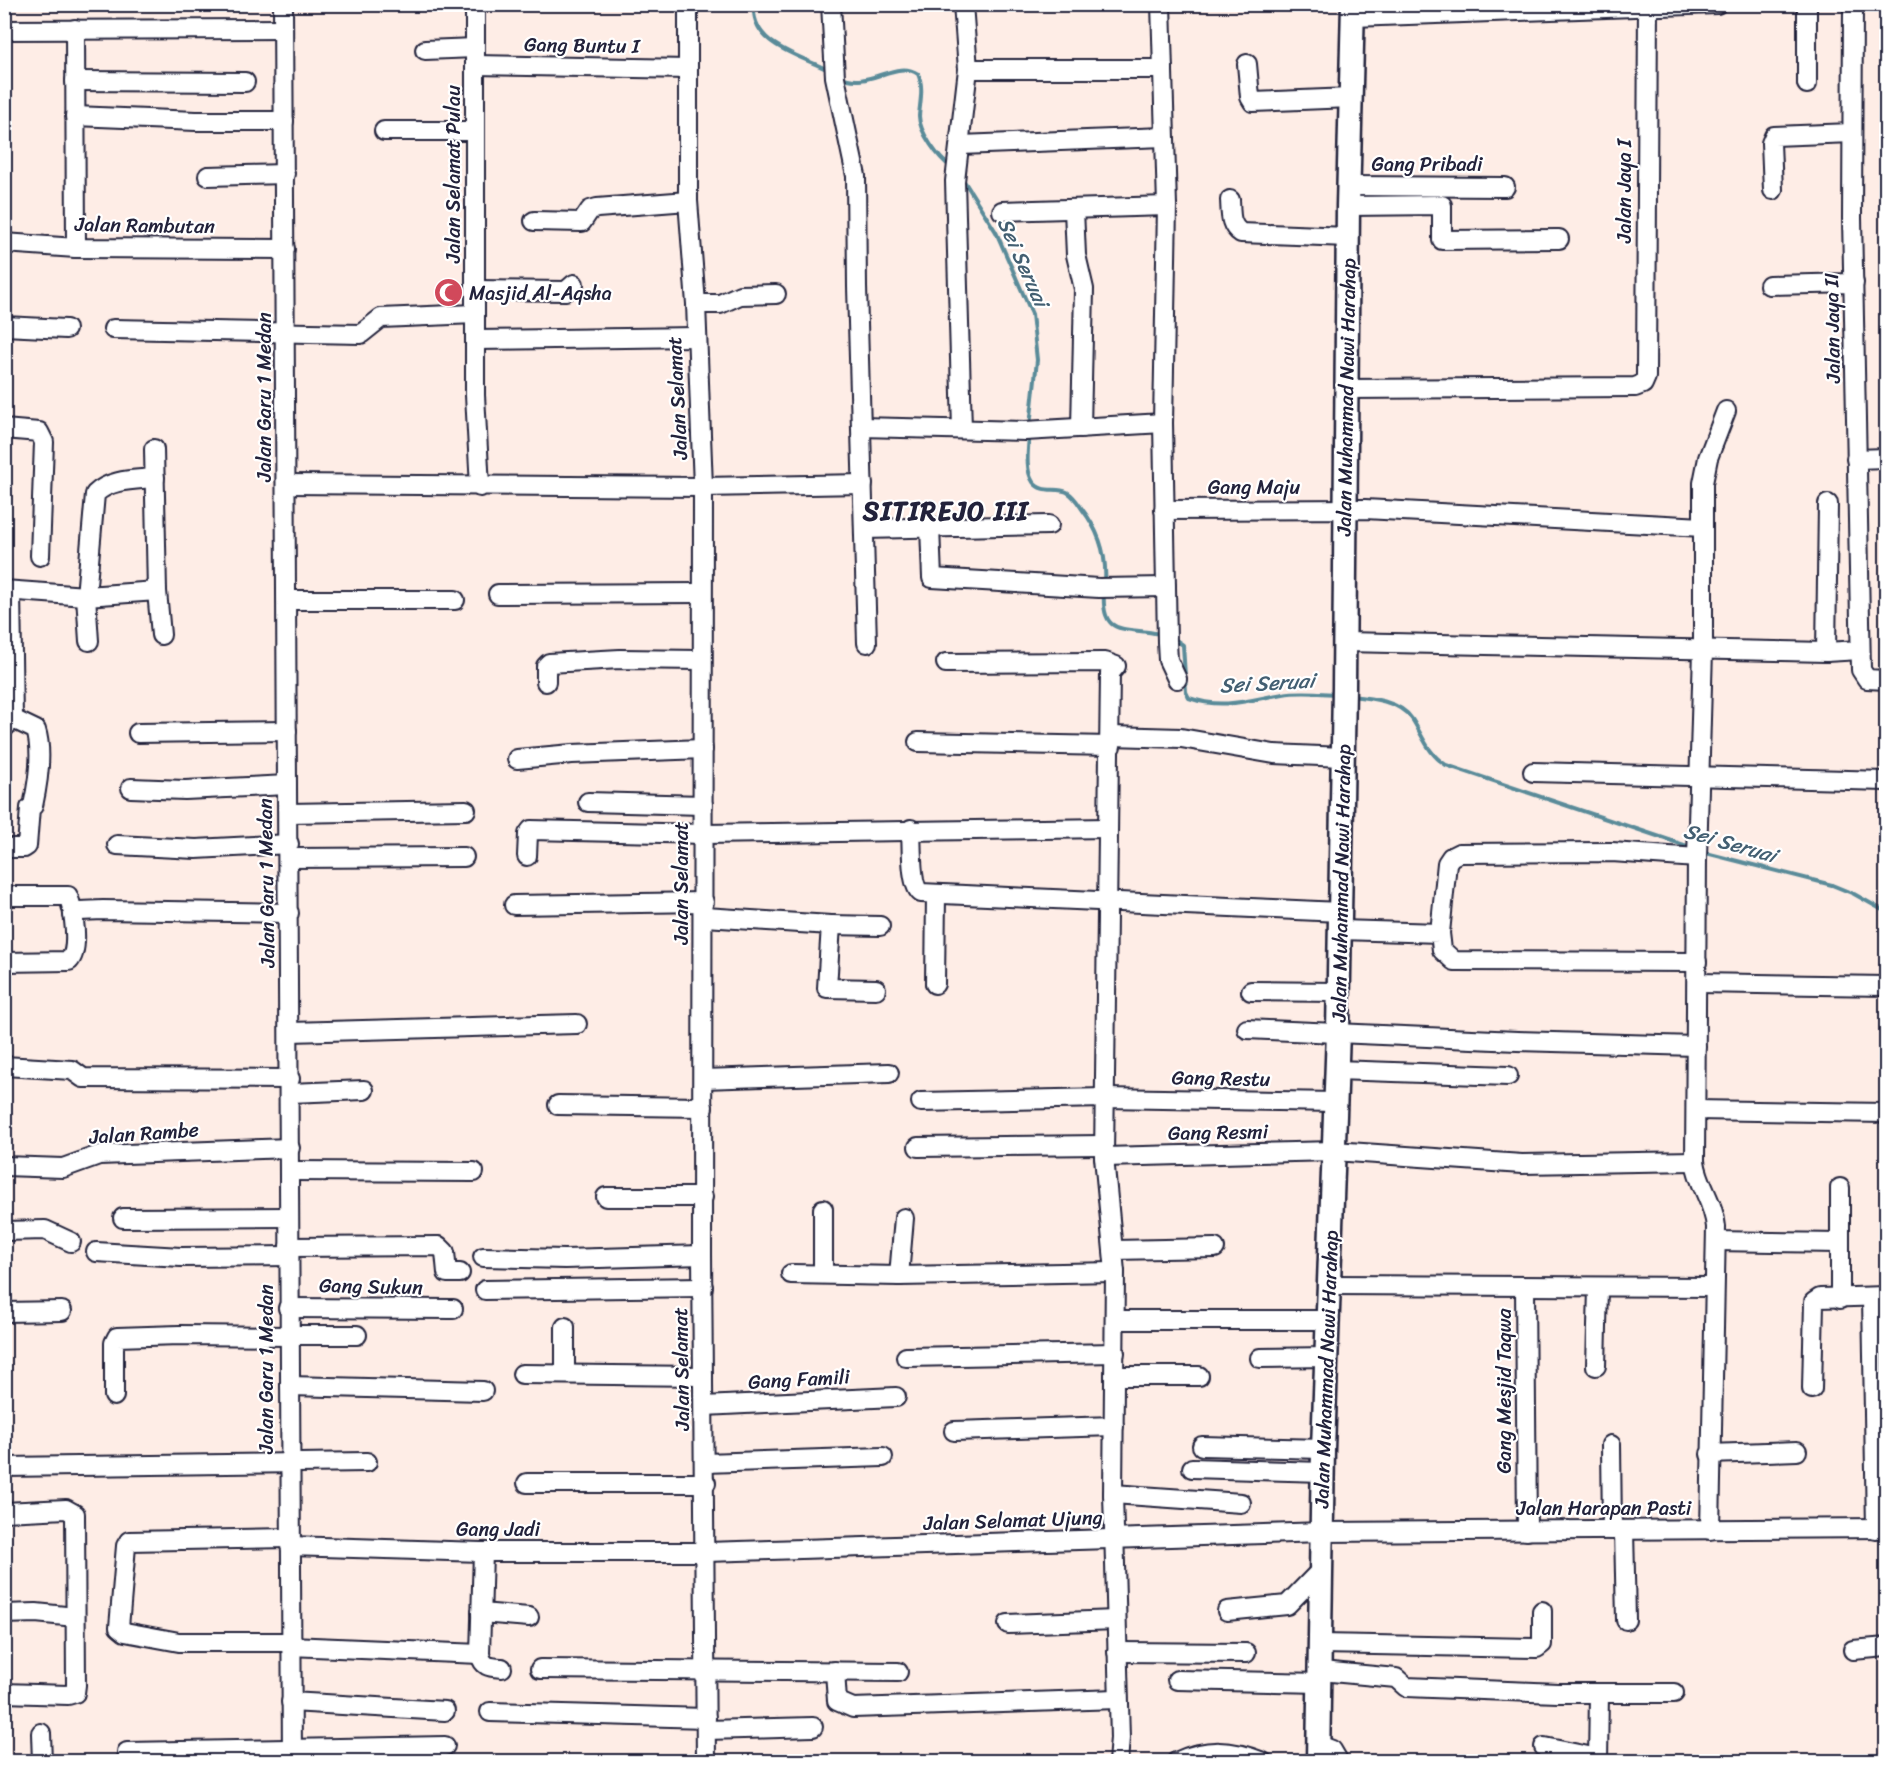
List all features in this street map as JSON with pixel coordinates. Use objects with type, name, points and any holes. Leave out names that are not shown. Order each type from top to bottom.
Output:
[{"type":"main road","name":"Jalan Muhammad Nawi Harahap","points":[[1318,1753],[1323,1449],[1338,1032],[1344,696],[1348,196],[1353,11]]},
{"type":"street","name":"Jalan Garu 1 Medan","points":[[283,4],[288,600],[290,1032],[288,1335],[292,1756]]},
{"type":"street","name":"Jalan Selamat Pulau","points":[[475,4],[475,314],[480,487]]},
{"type":"street","name":"Jalan Selamat","points":[[688,4],[688,201],[696,304],[703,487],[702,660],[705,834],[702,1255],[706,1483],[706,1761]]},
{"type":"street","points":[[831,4],[834,71],[856,176],[867,643]]},
{"type":"street","points":[[962,429],[957,174],[962,104],[968,69],[963,4]]},
{"type":"street","points":[[1161,4],[1167,206],[1163,423],[1164,510],[1168,660],[1177,679]]},
{"type":"street","points":[[1353,11],[1717,4]]},
{"type":"street","points":[[1807,4],[1808,84]]},
{"type":"street","name":"Jalan Jaya II","points":[[1853,4],[1852,133],[1860,650],[1864,675],[1872,680],[1887,680]]},
{"type":"street","name":"Jalan Jaya I","points":[[1346,389],[1635,387],[1643,384],[1646,377],[1648,6]]},
{"type":"street","points":[[75,29],[76,248]]},
{"type":"street","points":[[4,30],[284,29]]},
{"type":"street","name":"Gang Buntu I","points":[[425,50],[475,56],[688,69]]},
{"type":"street","points":[[1247,64],[1250,97],[1253,102],[1351,98]]},
{"type":"street","points":[[968,69],[1163,69]]},
{"type":"street","points":[[75,81],[245,81]]},
{"type":"street","points":[[75,116],[196,121],[284,121]]},
{"type":"street","points":[[384,131],[475,130]]},
{"type":"street","points":[[1773,190],[1771,143],[1774,136],[1852,133]]},
{"type":"street","points":[[960,145],[1164,137]]},
{"type":"street","points":[[207,176],[285,174]]},
{"type":"street","name":"Gang Pribadi","points":[[1348,196],[1505,187]]},
{"type":"street","points":[[1348,196],[1442,205],[1442,240],[1559,239]]},
{"type":"street","points":[[1230,200],[1231,220],[1234,228],[1241,233],[1348,237]]},
{"type":"street","points":[[534,221],[582,222],[590,210],[597,208],[688,201]]},
{"type":"street","points":[[1002,211],[1167,206]]},
{"type":"street","points":[[1074,210],[1076,255],[1084,289],[1082,428]]},
{"type":"street","name":"Jalan Rambutan","points":[[4,243],[76,248],[285,249]]},
{"type":"street","points":[[1769,285],[1854,283]]},
{"type":"street","points":[[476,290],[566,291],[574,284]]},
{"type":"street","points":[[696,304],[720,303],[740,295],[776,294]]},
{"type":"street","points":[[113,329],[361,334],[381,318],[475,314]]},
{"type":"street","points":[[4,326],[66,329]]},
{"type":"street","points":[[476,340],[696,337]]},
{"type":"street","points":[[1710,1530],[1716,1241],[1713,1205],[1697,1176],[1695,1161],[1698,850],[1703,650],[1703,483],[1708,458],[1726,411]]},
{"type":"street","points":[[861,427],[1030,430],[1163,423]]},
{"type":"street","points":[[4,429],[39,432],[44,442],[40,556]]},
{"type":"street","points":[[154,449],[161,635]]},
{"type":"street","points":[[1856,459],[1887,458]]},
{"type":"street","points":[[89,641],[86,596],[95,494],[102,487],[115,482],[155,478]]},
{"type":"street","points":[[286,484],[703,487],[863,484]]},
{"type":"street","points":[[1826,652],[1828,504]]},
{"type":"street","name":"Gang Maju","points":[[1164,510],[1251,508],[1344,511],[1365,509],[1703,527]]},
{"type":"street","points":[[864,529],[1049,525]]},
{"type":"street","points":[[930,527],[932,578],[1105,588],[1166,587]]},
{"type":"street","points":[[4,848],[27,846],[30,808],[33,806],[37,783],[39,737],[36,730],[9,723],[8,591],[86,596],[158,591]]},
{"type":"street","points":[[498,594],[702,592]]},
{"type":"street","points":[[288,600],[455,600]]},
{"type":"street","points":[[1344,642],[1826,652],[1860,650]]},
{"type":"street","points":[[546,682],[546,666],[549,663],[620,659],[702,660]]},
{"type":"street","points":[[946,663],[1113,663],[1116,666],[1110,673],[1111,741],[1106,901],[1104,1151],[1115,1272],[1113,1494],[1117,1700],[1120,1738],[1118,1761]]},
{"type":"street","points":[[138,733],[287,731]]},
{"type":"street","points":[[918,742],[1111,741],[1181,738],[1274,754],[1343,757]]},
{"type":"street","points":[[517,759],[572,754],[703,749]]},
{"type":"street","points":[[1533,772],[1887,781]]},
{"type":"street","points":[[131,788],[185,790],[288,785]]},
{"type":"street","points":[[588,802],[704,805]]},
{"type":"street","points":[[288,813],[466,810]]},
{"type":"street","points":[[527,856],[528,834],[531,830],[705,834],[911,829],[1108,828]]},
{"type":"street","points":[[911,829],[916,890],[921,893],[1106,901],[1340,921],[1440,933]]},
{"type":"street","points":[[117,845],[464,857]]},
{"type":"street","points":[[1697,962],[1454,961],[1442,950],[1440,933],[1447,863],[1459,853],[1698,850]]},
{"type":"street","points":[[4,892],[9,896],[66,896],[73,915],[74,957],[69,961],[4,962]]},
{"type":"street","points":[[935,984],[936,894]]},
{"type":"street","points":[[514,905],[704,909],[831,925],[880,926]]},
{"type":"street","points":[[73,915],[80,911],[103,910],[289,913]]},
{"type":"street","points":[[831,925],[827,988],[876,989]]},
{"type":"street","points":[[1698,983],[1887,986]]},
{"type":"street","points":[[1251,991],[1338,992]]},
{"type":"street","points":[[290,1032],[577,1024]]},
{"type":"street","points":[[1247,1029],[1696,1046]]},
{"type":"street","points":[[4,1066],[72,1070],[83,1078],[364,1090]]},
{"type":"street","points":[[1336,1070],[1508,1076]]},
{"type":"street","points":[[704,1078],[889,1072]]},
{"type":"street","name":"Gang Restu","points":[[921,1102],[1105,1098],[1335,1102]]},
{"type":"street","points":[[558,1105],[703,1107]]},
{"type":"street","points":[[1696,1110],[1887,1113]]},
{"type":"street","name":"Gang Resmi","points":[[918,1147],[1104,1151],[1334,1151],[1522,1164],[1695,1161]]},
{"type":"street","name":"Jalan Rambe","points":[[4,1166],[63,1168],[99,1155],[290,1148]]},
{"type":"street","points":[[290,1171],[474,1172]]},
{"type":"street","points":[[1840,1188],[1840,1299]]},
{"type":"street","points":[[606,1197],[703,1197]]},
{"type":"street","points":[[823,1209],[823,1274]]},
{"type":"street","points":[[123,1218],[289,1217]]},
{"type":"street","points":[[899,1276],[904,1218]]},
{"type":"street","points":[[4,1231],[45,1230],[71,1242]]},
{"type":"street","points":[[1716,1241],[1840,1243]]},
{"type":"street","points":[[96,1252],[181,1257],[440,1246],[445,1252],[447,1273],[460,1273]]},
{"type":"street","points":[[1114,1250],[1215,1248]]},
{"type":"street","points":[[483,1257],[565,1259],[702,1255]]},
{"type":"street","points":[[791,1274],[899,1276],[1115,1272]]},
{"type":"street","points":[[1329,1285],[1714,1287]]},
{"type":"street","points":[[485,1290],[703,1287]]},
{"type":"street","name":"Gang Mesjid Taqwa","points":[[1525,1287],[1527,1531]]},
{"type":"street","points":[[1596,1366],[1598,1288]]},
{"type":"street","points":[[1812,1389],[1813,1304],[1820,1298],[1879,1297],[1881,1528]]},
{"type":"street","name":"Gang Sukun","points":[[288,1308],[453,1310]]},
{"type":"street","points":[[4,1312],[62,1311]]},
{"type":"street","points":[[1115,1320],[1328,1320]]},
{"type":"street","points":[[565,1327],[565,1373]]},
{"type":"street","points":[[114,1396],[114,1340],[117,1337],[357,1335]]},
{"type":"street","points":[[906,1358],[1115,1353]]},
{"type":"street","points":[[1260,1358],[1327,1358]]},
{"type":"street","points":[[522,1374],[703,1376]]},
{"type":"street","points":[[1114,1376],[1199,1376]]},
{"type":"street","points":[[290,1386],[483,1391]]},
{"type":"street","name":"Gang Famili","points":[[704,1406],[896,1397]]},
{"type":"street","points":[[954,1431],[1114,1426]]},
{"type":"street","points":[[1611,1445],[1626,1620]]},
{"type":"street","points":[[1202,1446],[1323,1449]]},
{"type":"street","points":[[1710,1454],[1797,1451]]},
{"type":"street","points":[[705,1463],[883,1457]]},
{"type":"street","points":[[4,1467],[368,1462]]},
{"type":"street","points":[[1192,1468],[1323,1473]]},
{"type":"street","points":[[527,1483],[706,1483]]},
{"type":"street","points":[[1113,1494],[1241,1503]]},
{"type":"street","points":[[4,1512],[66,1509],[75,1514],[75,1693],[46,1696],[4,1693]]},
{"type":"street","name":"Jalan Harapan Pasti","points":[[1322,1532],[1881,1528]]},
{"type":"street","name":"Jalan Selamat Ujung","points":[[706,1552],[1322,1532]]},
{"type":"street","name":"Gang Jadi","points":[[290,1644],[179,1642],[125,1632],[120,1628],[126,1545],[129,1541],[290,1542],[483,1552],[706,1552]]},
{"type":"street","points":[[483,1552],[480,1654],[486,1666],[502,1668]]},
{"type":"street","points":[[1227,1611],[1287,1605],[1321,1570]]},
{"type":"street","points":[[1321,1644],[1537,1648],[1542,1644],[1542,1611]]},
{"type":"street","points":[[482,1613],[529,1617]]},
{"type":"street","points":[[4,1614],[75,1617]]},
{"type":"street","points":[[1008,1624],[1116,1620]]},
{"type":"street","points":[[290,1644],[480,1654]]},
{"type":"street","points":[[1853,1650],[1887,1647]]},
{"type":"street","points":[[1117,1652],[1246,1653]]},
{"type":"street","points":[[540,1669],[706,1668],[898,1672]]},
{"type":"street","points":[[835,1671],[837,1701],[843,1706],[853,1708],[1117,1700]]},
{"type":"street","points":[[1177,1680],[1396,1678],[1406,1686],[1599,1693],[1674,1693]]},
{"type":"street","points":[[1544,1747],[1598,1760],[1599,1693]]},
{"type":"street","points":[[291,1702],[445,1711]]},
{"type":"street","points":[[490,1712],[706,1724],[813,1727]]},
{"type":"street","points":[[40,1733],[42,1761]]},
{"type":"street","points":[[127,1752],[292,1756],[445,1746]]},
{"type":"street","points":[[1176,1761],[1193,1754],[1222,1750],[1242,1753],[1263,1761]]},
{"type":"street","points":[[1318,1753],[1332,1750],[1340,1761]]},
{"type":"waterway","name":"Sei Seruai","points":[[754,4],[755,18],[760,30],[768,39],[779,47],[828,70]]},
{"type":"waterway","name":"Sei Seruai","points":[[840,76],[851,80],[861,80],[900,70],[909,70],[918,74],[921,89],[919,116],[922,130],[936,152],[951,167]]},
{"type":"waterway","name":"Sei Seruai","points":[[961,176],[996,232],[1032,314],[1037,360],[1030,426]]},
{"type":"waterway","name":"Sei Seruai","points":[[1029,436],[1030,477],[1037,486],[1067,492],[1077,502],[1101,543],[1105,562],[1105,582]]},
{"type":"waterway","name":"Sei Seruai","points":[[1104,592],[1104,607],[1111,623],[1126,629],[1160,634]]},
{"type":"waterway","name":"Sei Seruai","points":[[1173,638],[1183,645],[1186,692],[1189,698],[1202,702],[1225,704],[1289,693],[1335,694]]},
{"type":"waterway","name":"Sei Seruai","points":[[1351,696],[1393,704],[1407,713],[1430,750],[1446,765],[1693,848]]},
{"type":"waterway","name":"Sei Seruai","points":[[1702,852],[1832,885],[1886,912]]},
{"type":"place","name":"Masjid Al-Aqsha","points":[[448,293]]},
{"type":"district","name":"SITIREJO III","points":[[946,511]]}]
